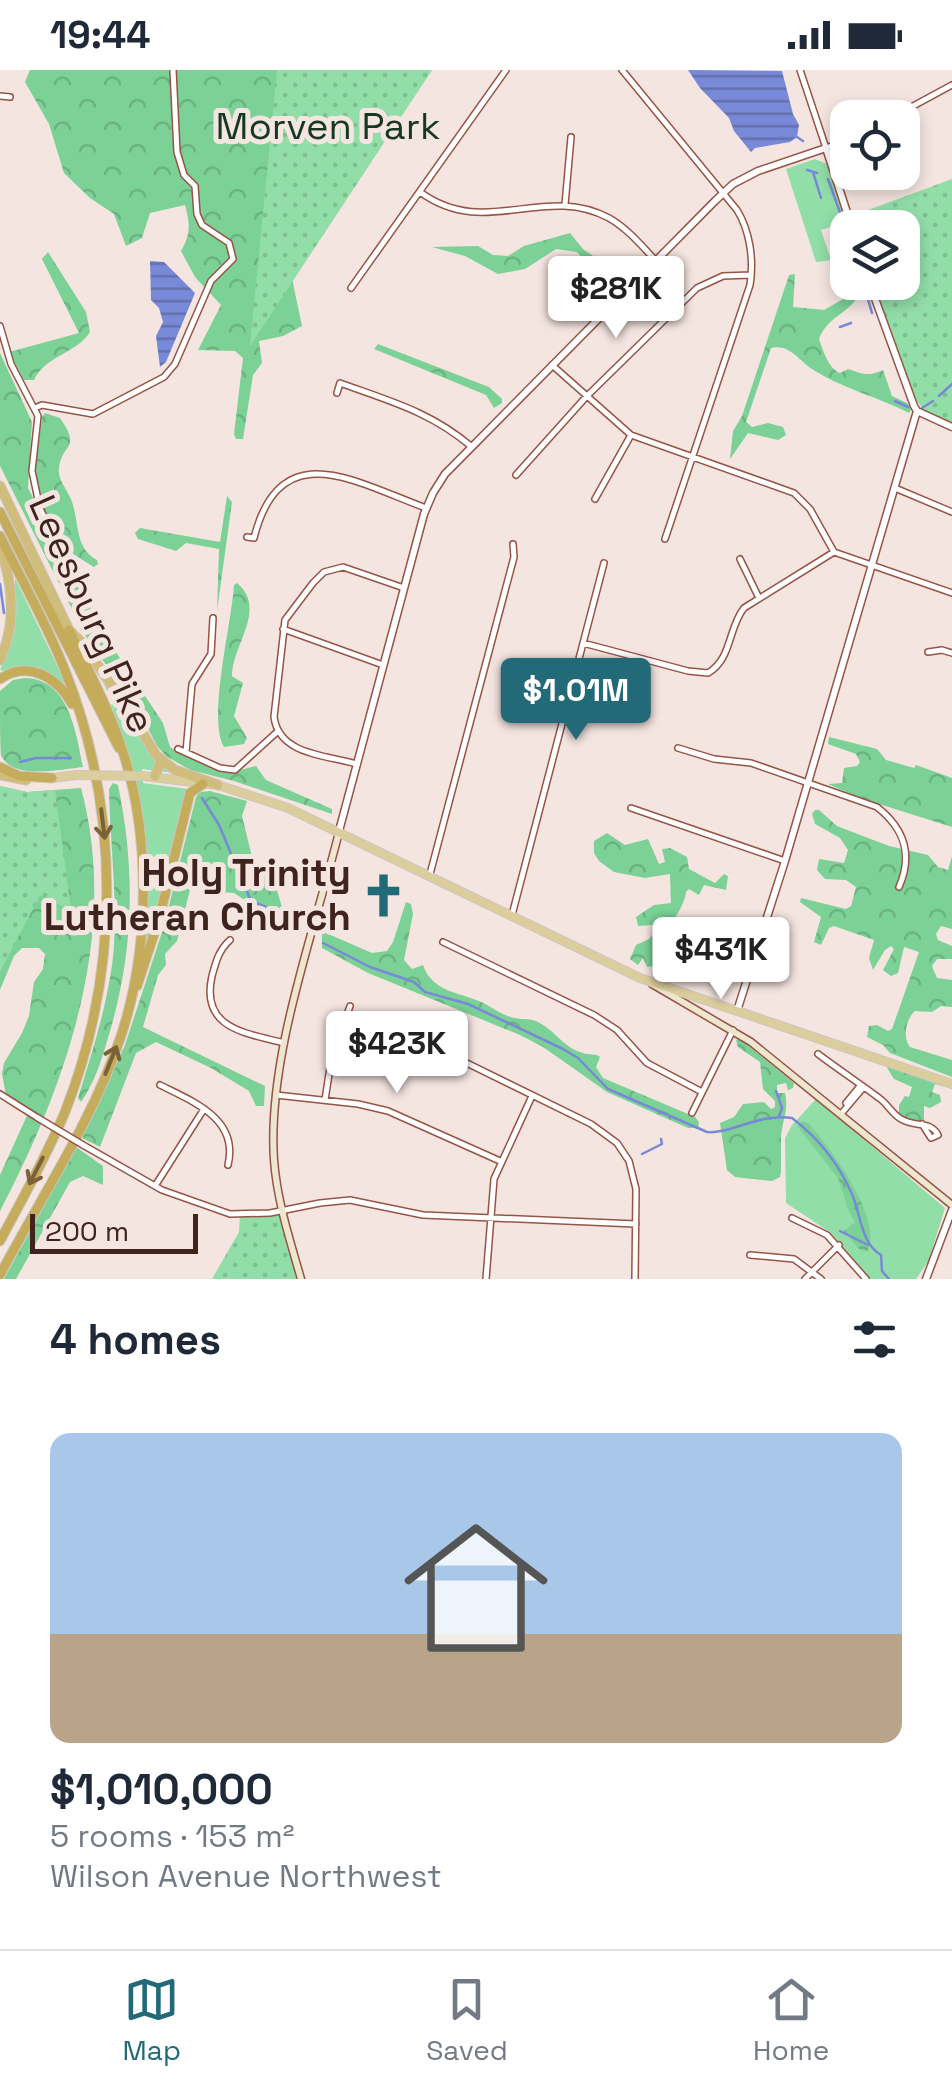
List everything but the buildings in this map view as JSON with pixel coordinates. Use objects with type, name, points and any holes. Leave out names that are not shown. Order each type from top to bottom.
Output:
[{"type":"highway","name":"Leesburg Pike","points":[[0,486],[100,692],[124,754],[141,863],[139,936],[129,1007],[88,1111],[0,1275]]},
{"type":"highway","points":[[0,512],[111,738],[124,754]]},
{"type":"highway","name":"Leesburg Pike","points":[[0,536],[56,649],[82,719],[100,803],[108,914],[104,963],[90,1032],[72,1092],[0,1241]]},
{"type":"highway","points":[[0,547],[10,584],[12,615],[0,660]]},
{"type":"highway","points":[[68,630],[83,644],[161,760],[174,770],[218,785]]},
{"type":"highway","points":[[0,680],[8,674],[27,671],[50,678],[64,689],[82,719]]},
{"type":"highway","points":[[155,776],[161,760]]},
{"type":"highway","points":[[0,767],[19,776],[52,778]]},
{"type":"highway","points":[[0,775],[23,780],[52,778]]},
{"type":"highway","points":[[129,1007],[159,919],[190,793],[204,784]]},
{"type":"main road","points":[[52,778],[155,776],[218,785],[288,808],[340,831],[649,982],[733,1030],[840,1113],[952,1208]]},
{"type":"main road","points":[[301,1279],[282,1210],[274,1157],[276,1095],[284,1043],[340,831]]},
{"type":"main road","points":[[649,982],[952,1084]]},
{"type":"street","points":[[35,408],[42,405],[93,414],[124,401],[164,376],[175,364],[211,281],[233,258],[229,242],[202,225],[195,186],[184,175],[177,152],[173,70]]},
{"type":"street","points":[[350,288],[506,70]]},
{"type":"street","points":[[622,70],[746,226],[752,275],[665,539]]},
{"type":"street","points":[[800,70],[846,210]]},
{"type":"street","points":[[920,102],[952,85]]},
{"type":"street","points":[[0,96],[10,97]]},
{"type":"street","points":[[565,205],[571,138]]},
{"type":"street","points":[[340,831],[426,508],[440,480],[723,193],[758,171],[830,147]]},
{"type":"street","points":[[420,192],[442,205],[475,213],[565,205],[586,209],[618,224],[656,260]]},
{"type":"street","points":[[516,476],[586,397],[697,288],[723,276],[752,275]]},
{"type":"street","points":[[737,1011],[785,861],[916,411],[875,300]]},
{"type":"street","points":[[0,326],[10,364],[35,408],[38,426],[32,471],[37,500],[64,554],[78,566]]},
{"type":"street","points":[[552,365],[631,435],[794,493],[810,509],[834,552],[952,593]]},
{"type":"street","points":[[337,393],[340,383],[431,417],[472,447]]},
{"type":"street","points":[[916,411],[952,427]]},
{"type":"street","points":[[595,499],[631,435]]},
{"type":"street","points":[[247,537],[254,538],[266,500],[280,485],[312,473],[335,475],[426,508]]},
{"type":"street","points":[[894,488],[952,512]]},
{"type":"street","points":[[430,874],[514,556],[513,544]]},
{"type":"street","points":[[583,643],[688,671],[708,672],[724,657],[740,613],[758,596],[834,552]]},
{"type":"street","points":[[740,559],[758,596]]},
{"type":"street","points":[[512,915],[604,563]]},
{"type":"street","points":[[357,764],[291,746],[277,732],[274,716],[283,629],[294,604],[330,569],[349,568],[404,588]]},
{"type":"street","points":[[186,752],[192,684],[211,654],[213,618]]},
{"type":"street","points":[[283,629],[384,665]]},
{"type":"street","points":[[928,652],[942,650],[952,654]]},
{"type":"street","points":[[178,748],[220,768],[235,770],[277,732]]},
{"type":"street","points":[[678,748],[714,759],[751,763],[873,804],[888,816],[903,837],[906,871],[899,887]]},
{"type":"street","points":[[631,808],[785,861]]},
{"type":"street","points":[[230,940],[220,948],[212,978],[211,997],[216,1014],[233,1030],[284,1043]]},
{"type":"street","points":[[444,942],[594,1015],[617,1030],[647,1063],[702,1092]]},
{"type":"street","points":[[326,1100],[331,1061],[350,1006]]},
{"type":"street","points":[[720,1022],[726,1008]]},
{"type":"street","points":[[692,1114],[733,1030]]},
{"type":"street","points":[[428,1044],[602,1130],[622,1149],[635,1180],[634,1279]]},
{"type":"street","points":[[818,1054],[880,1098],[900,1119],[922,1124]]},
{"type":"street","points":[[160,1085],[204,1108],[226,1134],[231,1150],[228,1166]]},
{"type":"street","points":[[840,1113],[862,1087]]},
{"type":"street","points":[[0,1094],[155,1186],[186,1201],[230,1214],[250,1216],[350,1200],[422,1215],[636,1224]]},
{"type":"street","points":[[276,1095],[388,1111],[500,1161]]},
{"type":"street","points":[[486,1279],[492,1186],[532,1096]]},
{"type":"street","points":[[155,1186],[204,1108]]},
{"type":"street","points":[[926,1279],[952,1208]]},
{"type":"street","points":[[792,1218],[813,1226],[839,1245],[866,1279]]},
{"type":"street","points":[[806,1279],[839,1245]]},
{"type":"street","points":[[750,1255],[794,1259],[821,1279]]},
{"type":"green space","points":[[30,70],[432,70],[292,279],[302,326],[283,336],[259,341],[262,363],[253,375],[243,439],[236,439],[234,434],[243,358],[235,351],[198,350],[221,305],[195,277],[181,251],[189,228],[185,205],[150,213],[142,238],[126,246],[114,214],[64,173],[49,124],[25,82]]},
{"type":"green space","name":"Morven Park","points":[[277,70],[432,70],[250,346]]},
{"type":"green space","points":[[815,159],[827,164],[830,190],[836,190],[843,210],[830,210],[830,227],[821,230],[830,260],[816,262],[786,169]]},
{"type":"green space","points":[[952,179],[952,423],[925,411],[912,395],[880,300],[920,300],[920,210],[868,210]]},
{"type":"green space","points":[[570,233],[583,249],[602,262],[603,269],[595,272],[577,252],[556,249],[525,269],[498,274],[465,256],[432,247],[478,246],[493,255],[508,256],[524,246]]},
{"type":"green space","points":[[48,252],[86,312],[90,332],[46,365],[34,380],[24,380],[9,352],[79,333],[42,259]]},
{"type":"green space","points":[[795,274],[793,307],[824,310],[842,300],[855,300],[832,320],[819,339],[826,358],[840,373],[848,369],[866,374],[883,370],[892,396],[911,409],[909,413],[847,387],[823,376],[789,351],[771,348],[746,422],[752,427],[768,423],[783,427],[786,435],[778,440],[748,433],[730,459],[733,431],[742,416],[789,275]]},
{"type":"green space","points":[[378,344],[489,387],[502,403],[494,408],[486,395],[374,349]]},
{"type":"green space","points":[[0,353],[32,422],[28,488],[108,640],[163,723],[170,747],[218,769],[232,772],[256,766],[266,780],[332,809],[332,814],[190,770],[157,746],[140,713],[85,635],[0,466]]},
{"type":"green space","points":[[45,413],[60,418],[70,436],[59,473],[85,550],[97,560],[94,567],[65,549],[41,502],[35,472]]},
{"type":"green space","points":[[227,496],[232,502],[217,611],[219,549],[186,543],[176,551],[138,539],[135,533],[140,528],[220,542]]},
{"type":"green space","points":[[15,578],[68,688],[40,672],[0,670],[15,631]]},
{"type":"green space","points":[[237,583],[246,593],[249,616],[233,664],[232,676],[243,683],[234,716],[247,738],[244,744],[224,747],[219,734],[219,693]]},
{"type":"green space","points":[[97,670],[150,754],[174,773],[142,769],[143,783],[188,789],[144,950],[145,856],[137,796],[113,703]]},
{"type":"green space","points":[[13,680],[39,680],[61,697],[73,723],[83,767],[26,771],[7,763],[1,755],[0,691]]},
{"type":"green space","points":[[829,737],[877,749],[886,760],[914,768],[916,765],[952,778],[952,827],[828,784],[842,783],[844,768],[860,762],[856,754],[828,744]]},
{"type":"green space","points":[[113,783],[118,785],[128,849],[127,944],[106,1046],[81,1102],[78,1098],[105,1004],[114,946],[109,789]]},
{"type":"green space","points":[[0,786],[27,792],[81,788],[91,843],[94,897],[90,952],[65,1059],[0,1211],[0,1175],[30,1109],[6,1095],[2,1074],[29,1016],[34,982],[43,969],[45,954],[39,948],[22,948],[14,956],[0,990]]},
{"type":"green space","points":[[0,786],[27,792],[55,790],[71,910],[40,895],[0,972]]},
{"type":"green space","points":[[200,792],[247,801],[242,816],[253,861],[275,883],[283,911],[271,930],[260,910],[234,893],[190,890],[177,941],[165,954],[166,965],[158,975],[143,1027],[265,1086],[264,1106],[256,1106],[249,1091],[211,1068],[156,1042],[136,1053],[100,1147],[82,1138],[125,1045],[164,926],[196,797]]},
{"type":"green space","points":[[815,810],[837,826],[889,846],[928,855],[938,867],[948,870],[952,856],[952,929],[941,926],[936,934],[938,940],[952,946],[952,959],[937,959],[932,966],[937,978],[952,980],[952,1007],[915,1011],[906,1033],[910,1047],[952,1060],[952,1077],[890,1053],[867,1037],[869,1026],[892,1029],[919,952],[904,947],[898,973],[891,976],[883,970],[894,949],[891,946],[873,970],[869,958],[874,940],[834,926],[821,945],[814,942],[821,917],[800,902],[801,898],[846,909],[851,906],[856,887],[846,880],[825,879],[817,870],[819,859],[844,863],[848,850],[840,838],[815,824]]},
{"type":"green space","points":[[607,833],[625,845],[648,839],[659,864],[665,862],[662,849],[670,848],[687,857],[689,869],[715,883],[724,874],[728,876],[726,890],[704,885],[699,895],[689,889],[686,892],[665,937],[666,971],[647,967],[643,958],[638,965],[630,959],[636,945],[655,932],[653,925],[638,926],[636,917],[654,905],[671,903],[670,874],[645,878],[614,872],[594,853],[594,841]]},
{"type":"green space","points":[[406,902],[411,904],[413,914],[404,960],[412,969],[423,965],[432,980],[446,989],[510,1017],[538,1022],[571,1048],[600,1057],[596,1067],[603,1078],[695,1117],[698,1128],[688,1128],[607,1092],[520,1035],[368,973],[322,948],[322,933],[326,933],[372,953],[387,951]]},
{"type":"green space","points":[[740,1039],[794,1083],[788,1090],[786,1083],[777,1085],[777,1093],[785,1093],[786,1105],[781,1172],[772,1181],[735,1177],[727,1170],[720,1123],[734,1117],[743,1104],[764,1102],[771,1109],[775,1107],[775,1101],[763,1089],[760,1062],[738,1047],[736,1040]]},
{"type":"green space","points":[[886,1066],[952,1089],[935,1084],[932,1092],[940,1095],[941,1102],[930,1108],[924,1106],[924,1122],[909,1120],[899,1113],[899,1105],[905,1096],[909,1097],[912,1087],[894,1079]]},
{"type":"green space","points":[[816,1099],[945,1208],[929,1260],[916,1279],[870,1279],[831,1233],[786,1203],[785,1138]]},
{"type":"green space","points":[[802,1121],[829,1149],[862,1203],[871,1238],[867,1252],[859,1249],[844,1231],[855,1222],[838,1178],[798,1127]]},
{"type":"green space","points":[[76,1147],[103,1166],[103,1185],[83,1176],[70,1182],[16,1279],[4,1279]]},
{"type":"green space","points":[[282,1211],[301,1279],[212,1279],[239,1232],[240,1215]]},
{"type":"water","points":[[688,70],[782,71],[799,125],[797,137],[751,152],[729,118]]},
{"type":"water","points":[[150,261],[164,262],[195,293],[166,362],[160,367],[156,336],[163,322],[159,308],[151,300]]},
{"type":"waterway","points":[[797,137],[803,141]]},
{"type":"waterway","points":[[807,170],[817,173]]},
{"type":"waterway","points":[[813,172],[821,198]]},
{"type":"waterway","points":[[828,179],[839,210]]},
{"type":"waterway","points":[[868,300],[872,313]]},
{"type":"waterway","points":[[840,327],[851,323]]},
{"type":"waterway","points":[[939,396],[952,384]]},
{"type":"waterway","points":[[895,401],[908,407]]},
{"type":"waterway","points":[[922,408],[933,401]]},
{"type":"waterway","points":[[0,584],[4,613]]},
{"type":"waterway","points":[[20,762],[71,758]]},
{"type":"waterway","points":[[202,798],[219,825],[251,901],[271,909],[286,927],[301,933]]},
{"type":"waterway","points":[[323,943],[370,967],[414,982],[425,992],[468,1004],[563,1049],[578,1058],[608,1089],[707,1132],[768,1118],[792,1118],[818,1142],[840,1171],[865,1235],[881,1255],[882,1271],[889,1279]]},
{"type":"waterway","points":[[776,1091],[782,1108],[779,1116]]},
{"type":"waterway","points":[[642,1154],[662,1144],[661,1139]]},
{"type":"waterway","points":[[840,1231],[868,1245]]},
{"type":"place","name":"Holy Trinity Lutheran Church","points":[[384,895]]}]
